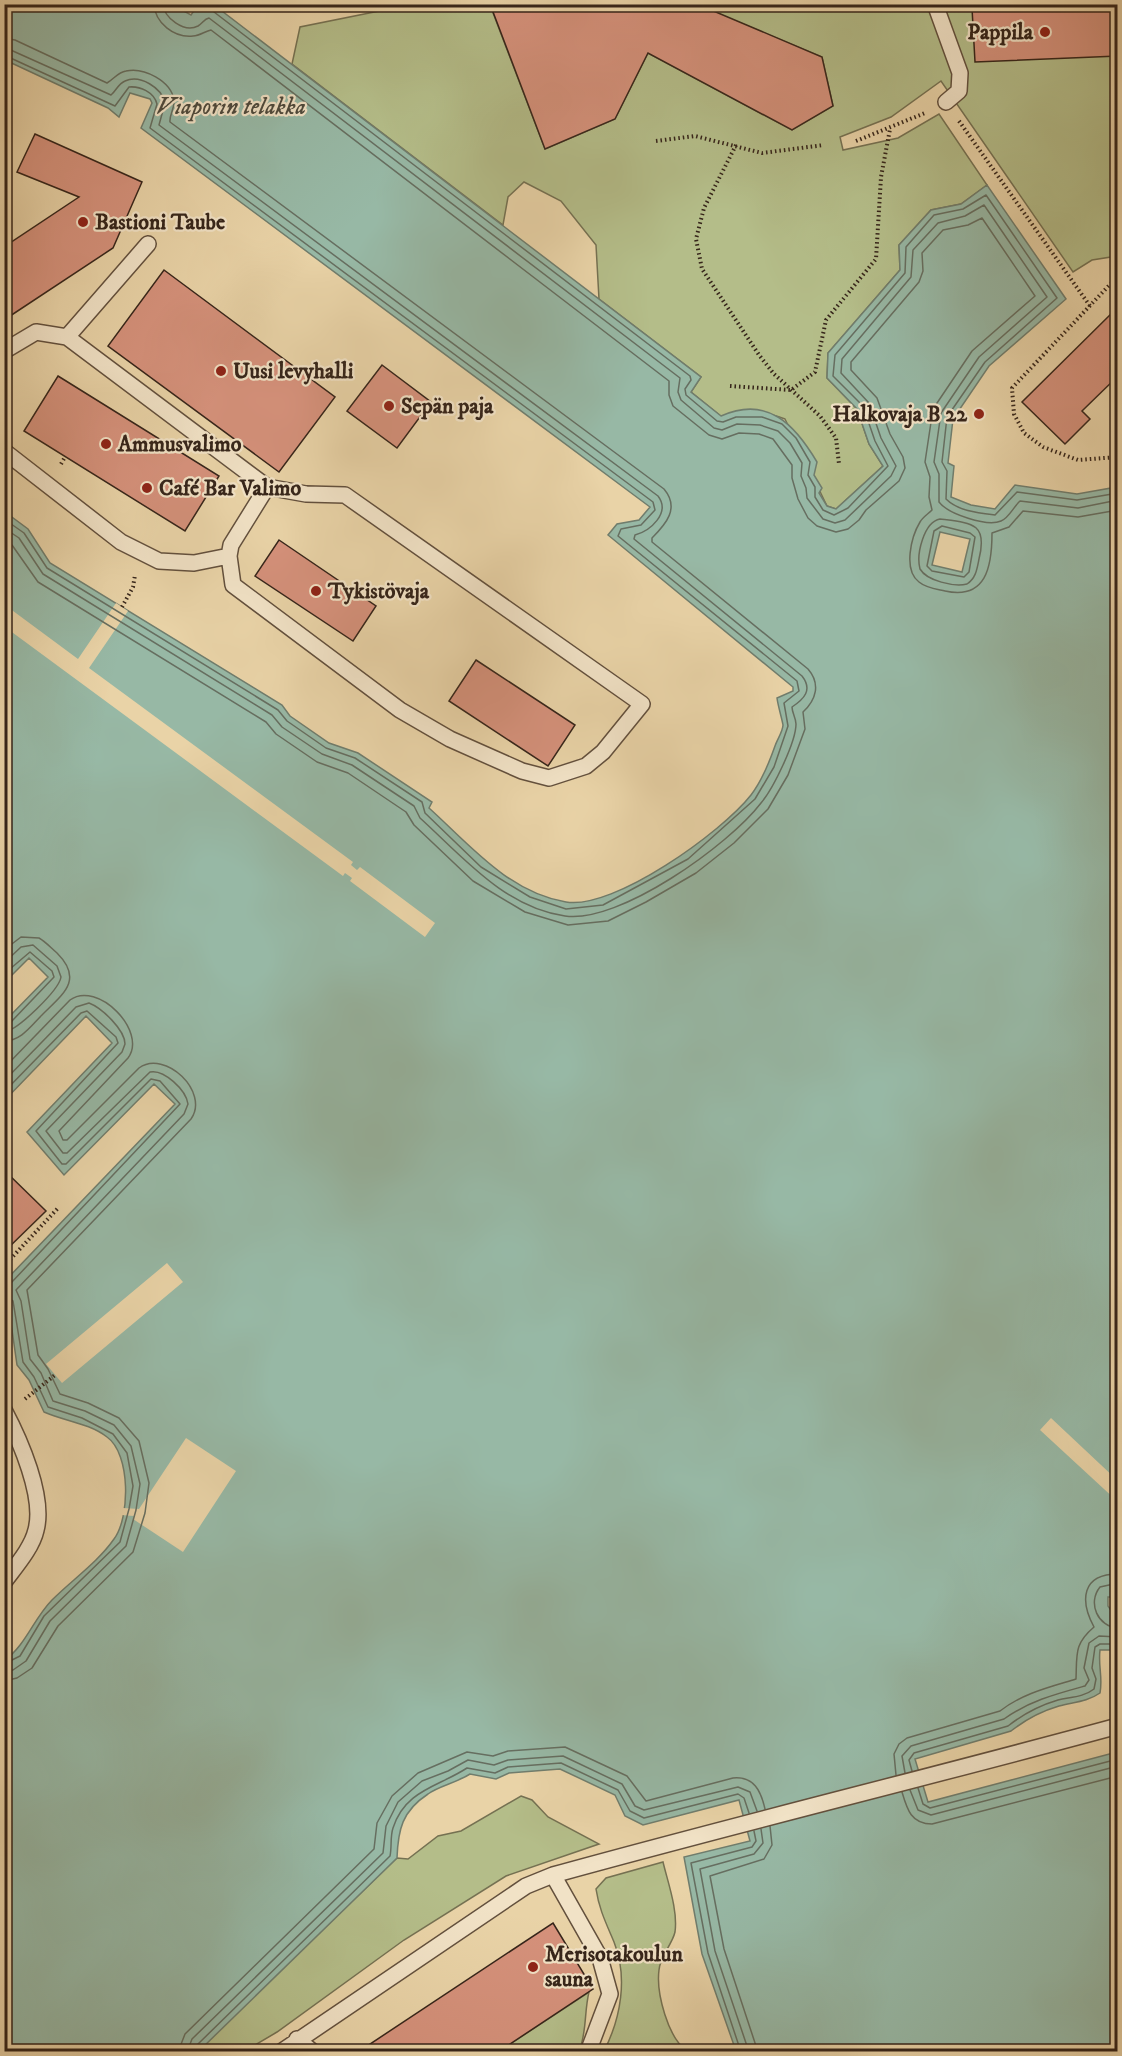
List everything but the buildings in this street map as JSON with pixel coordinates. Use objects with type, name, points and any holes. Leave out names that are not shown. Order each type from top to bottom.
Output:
[{"type":"lane","points":[[935,4],[960,73],[959,91],[946,102]]},
{"type":"lane","points":[[68,337],[148,244]]},
{"type":"lane","points":[[4,351],[36,332],[68,337],[267,487],[306,494],[345,495],[642,704],[603,752],[586,766],[549,778],[522,771],[450,739],[400,710],[318,646],[233,585],[229,556],[231,545],[267,487]]},
{"type":"lane","points":[[4,451],[122,542],[159,561],[194,563],[229,556]]},
{"type":"lane","points":[[4,1410],[32,1476],[37,1509],[36,1531],[4,1582]]},
{"type":"lane","points":[[281,2052],[297,2038],[526,1886],[554,1875],[731,1826],[936,1776],[1118,1726]]},
{"type":"lane","points":[[554,1875],[600,1958],[610,1994],[588,2052]]},
{"type":"lane","points":[[297,2038],[313,2052]]},
{"type":"path","points":[[856,141],[890,129],[946,102],[1090,306]]},
{"type":"path","points":[[730,386],[791,390],[815,372],[826,320],[876,259],[881,177],[890,129]]},
{"type":"path","points":[[656,141],[695,136],[762,153],[824,145]]},
{"type":"path","points":[[736,145],[704,208],[696,239],[702,269],[759,355],[791,390],[820,416],[836,438],[839,464]]},
{"type":"path","points":[[1118,276],[1012,388],[1014,414],[1024,433],[1043,447],[1078,460],[1118,457]]},
{"type":"path","points":[[122,607],[133,587],[140,551]]},
{"type":"path","points":[[4,1266],[59,1207]]},
{"type":"path","points":[[22,1401],[54,1375]]},
{"type":"green space","points":[[409,5],[490,5],[545,149],[615,119],[648,53],[792,130],[833,106],[822,57],[697,5],[1117,5],[1117,256],[1092,260],[1073,272],[941,81],[891,117],[840,137],[843,150],[898,138],[939,114],[987,185],[961,204],[931,210],[899,245],[900,270],[828,353],[827,378],[857,409],[869,444],[883,466],[836,509],[827,506],[785,419],[753,411],[738,412],[722,417],[691,392],[701,377],[599,299],[596,245],[561,201],[524,182],[508,197],[503,225],[292,64],[300,27]]},
{"type":"green space","points":[[521,1796],[532,1800],[548,1817],[599,1844],[506,1876],[404,1940],[277,2032],[245,2051],[196,2052],[397,1858],[408,1859],[438,1836],[461,1831]]},
{"type":"green space","points":[[663,1862],[676,1924],[675,1932],[660,1965],[659,1991],[669,2026],[680,2045],[687,2051],[604,2051],[615,2025],[621,1997],[621,1969],[596,1889],[606,1878]]},
{"type":"green space","points":[[589,1992],[579,2051],[498,2052]]},
{"type":"water","name":"Viaporin telakka","points":[[5,5],[173,5],[191,15],[198,5],[214,5],[701,377],[691,392],[721,416],[738,410],[753,409],[778,417],[799,436],[817,462],[814,475],[822,488],[819,493],[827,506],[836,509],[883,466],[869,444],[857,409],[827,378],[828,353],[900,270],[899,245],[931,210],[961,204],[987,185],[1066,299],[989,366],[953,419],[948,463],[954,466],[951,497],[971,505],[995,509],[1015,485],[1077,494],[1117,487],[1118,1597],[1108,1597],[1108,1606],[1117,1619],[1117,1650],[1100,1650],[1101,1687],[1100,1693],[1095,1696],[1046,1710],[1011,1731],[915,1759],[928,1802],[1117,1752],[1117,2051],[736,2051],[702,1954],[684,1857],[750,1841],[739,1800],[643,1825],[625,1816],[615,1795],[560,1769],[509,1773],[496,1779],[470,1774],[432,1791],[419,1800],[403,1822],[397,1858],[199,2051],[5,2051],[5,1660],[19,1647],[52,1600],[93,1563],[114,1539],[123,1517],[126,1486],[120,1457],[115,1445],[107,1437],[92,1428],[44,1412],[29,1380],[17,1365],[5,1281],[175,1104],[154,1084],[64,1175],[27,1132],[112,1043],[86,1016],[5,1100],[5,1021],[48,977],[29,958],[5,982],[5,512],[28,529],[50,563],[282,705],[290,716],[329,743],[358,753],[432,802],[429,808],[508,878],[545,897],[566,902],[587,901],[611,894],[638,881],[692,847],[737,811],[759,784],[782,730],[777,698],[793,691],[793,687],[608,535],[617,524],[639,520],[650,507],[141,128],[152,103],[150,99],[130,93],[119,117],[108,108],[5,60]],"holes":[[[940,532],[970,539],[962,572],[932,565]]]},
{"type":"pier","points":[[116,603],[128,611],[89,668],[353,862],[351,865],[357,870],[360,867],[435,923],[425,937],[350,881],[352,878],[345,873],[343,876],[5,627],[5,605],[78,659]]},
{"type":"pier","points":[[167,1263],[183,1282],[62,1383],[46,1364]]},
{"type":"pier","points":[[1051,1418],[1117,1480],[1117,1501],[1040,1430]]},
{"type":"pier","points":[[186,1438],[236,1471],[183,1552],[133,1519],[134,1516],[121,1515],[123,1508],[139,1509]]},
{"type":"place","name":"Pappila","points":[[1045,32]]},
{"type":"place","name":"Bastioni Taube","points":[[83,222]]},
{"type":"place","name":"Uusi levyhalli","points":[[221,371]]},
{"type":"place","name":"Sepän paja","points":[[389,406]]},
{"type":"place","name":"Halkovaja B 22","points":[[979,414]]},
{"type":"place","name":"Ammusvalimo","points":[[106,444]]},
{"type":"place","name":"Café Bar Valimo","points":[[147,488]]},
{"type":"place","name":"Tykistövaja","points":[[316,591]]},
{"type":"place","name":"Merisotakoulun sauna","points":[[533,1967]]}]
